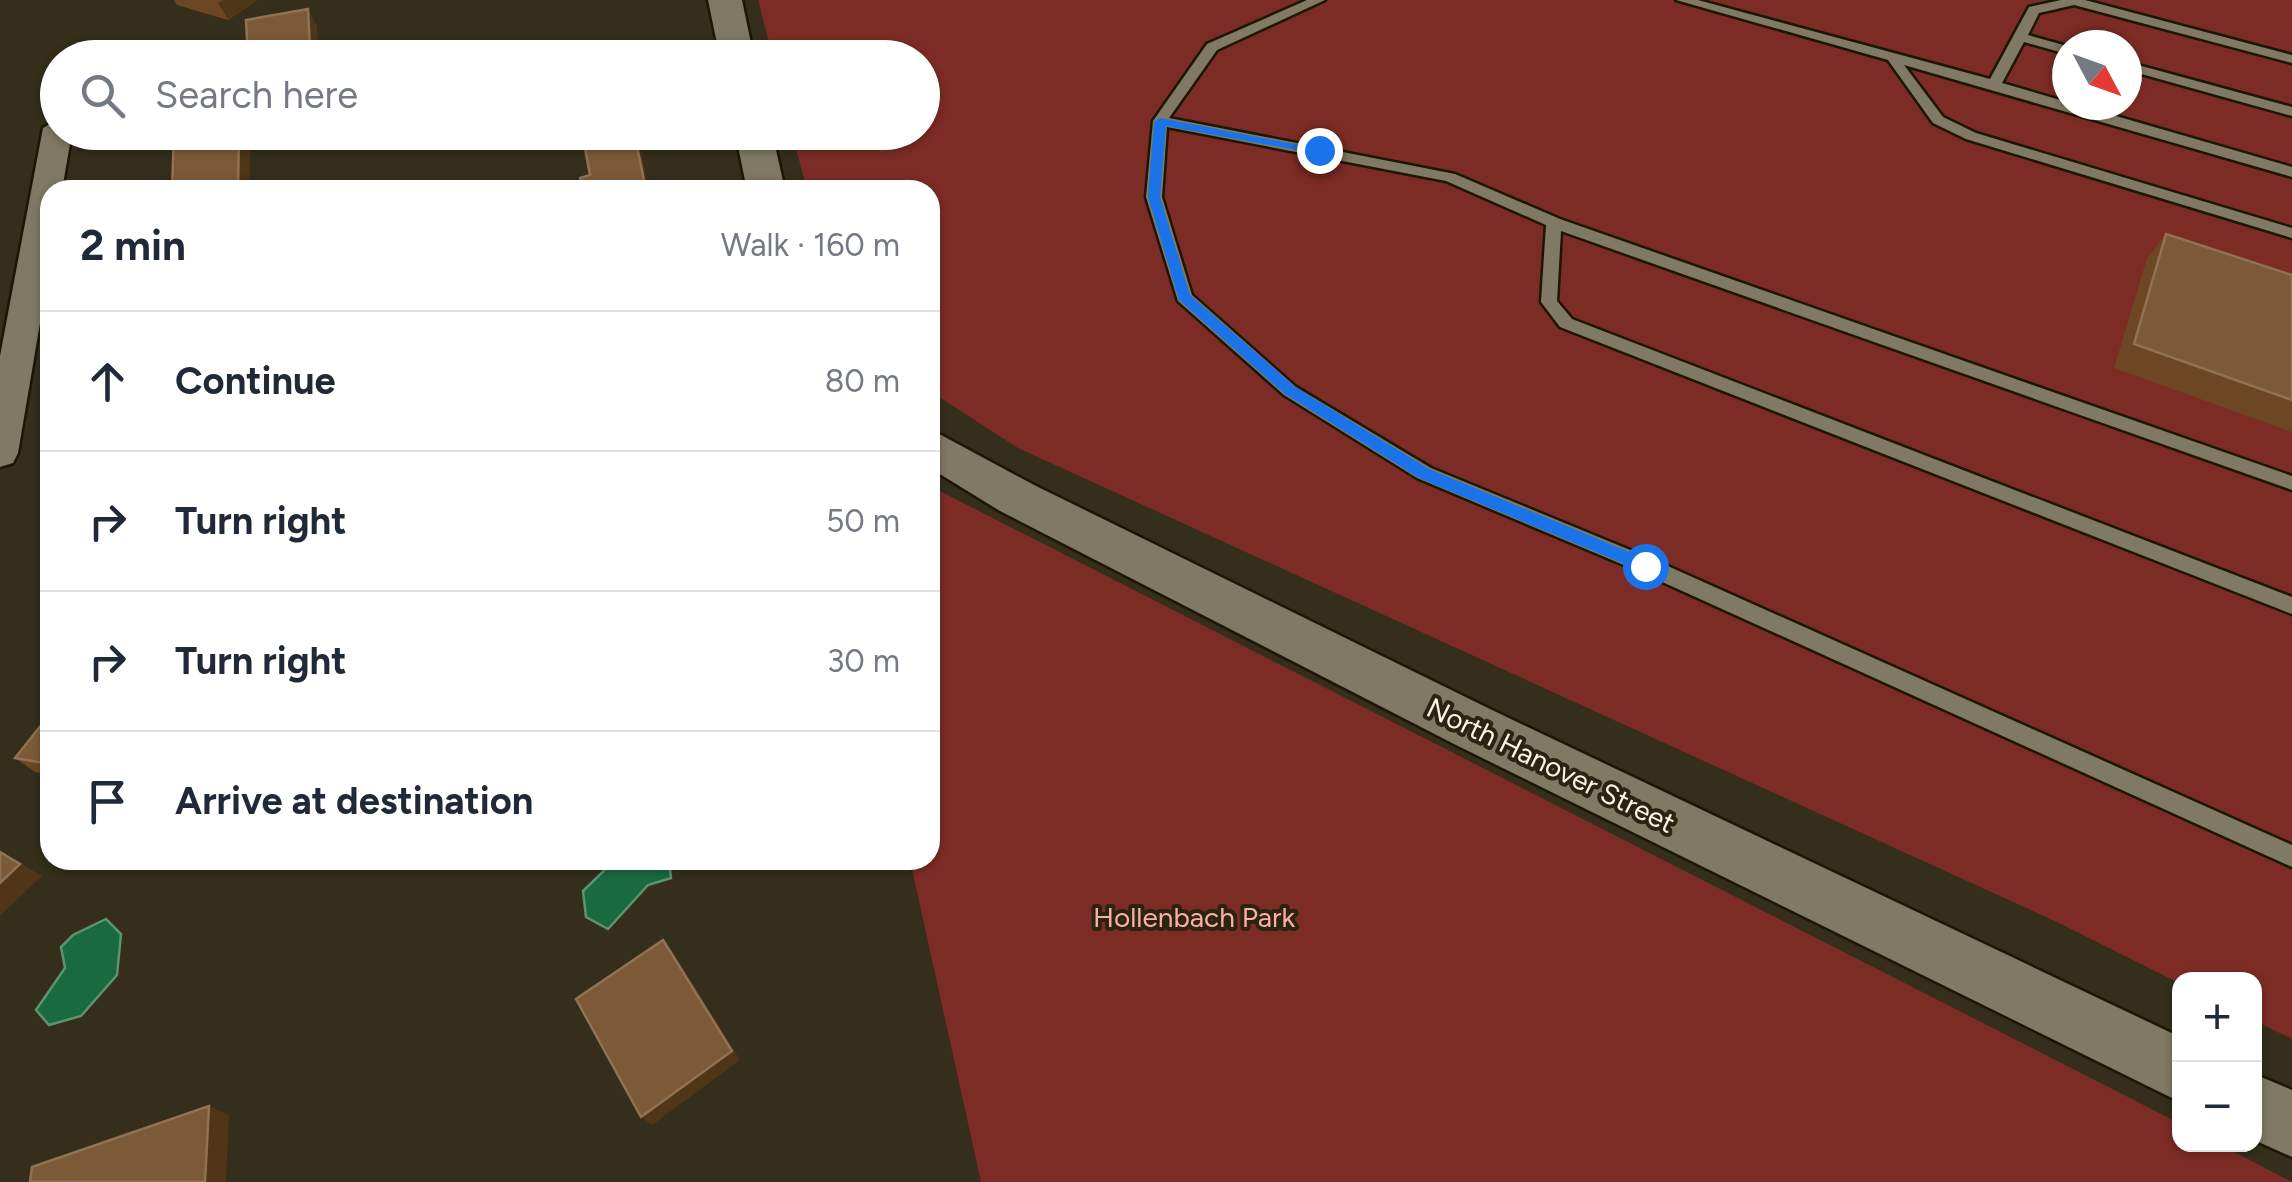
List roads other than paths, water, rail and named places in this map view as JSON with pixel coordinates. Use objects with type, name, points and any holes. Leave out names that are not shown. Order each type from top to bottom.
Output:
[{"type":"street","points":[[725,0],[733,40]]},
{"type":"street","points":[[49,180],[54,150]]},
{"type":"street","points":[[757,150],[764,180]]},
{"type":"street","points":[[0,453],[40,229]]},
{"type":"street","name":"North Hanover Street","points":[[940,452],[1017,498],[1473,728],[2172,1066]]},
{"type":"street","points":[[2262,1110],[2292,1124]]},
{"type":"lane","points":[[1318,0],[1212,47],[1160,122],[1154,197],[1184,297],[1290,391],[1424,474],[1645,566],[2292,856]]},
{"type":"lane","points":[[1683,0],[2292,172]]},
{"type":"lane","points":[[1994,85],[2034,10],[2074,1],[2292,60]]},
{"type":"lane","points":[[2020,36],[2052,46]]},
{"type":"lane","points":[[1894,61],[1938,120],[1971,136],[2292,233]]},
{"type":"lane","points":[[2142,70],[2292,112]]},
{"type":"lane","points":[[1160,122],[1450,177],[1554,223],[2292,482]]},
{"type":"lane","points":[[1554,223],[1548,302],[1566,323],[2292,606]]},
{"type":"park label","name":"Hollenbach Park","points":[[1194,917]]}]
